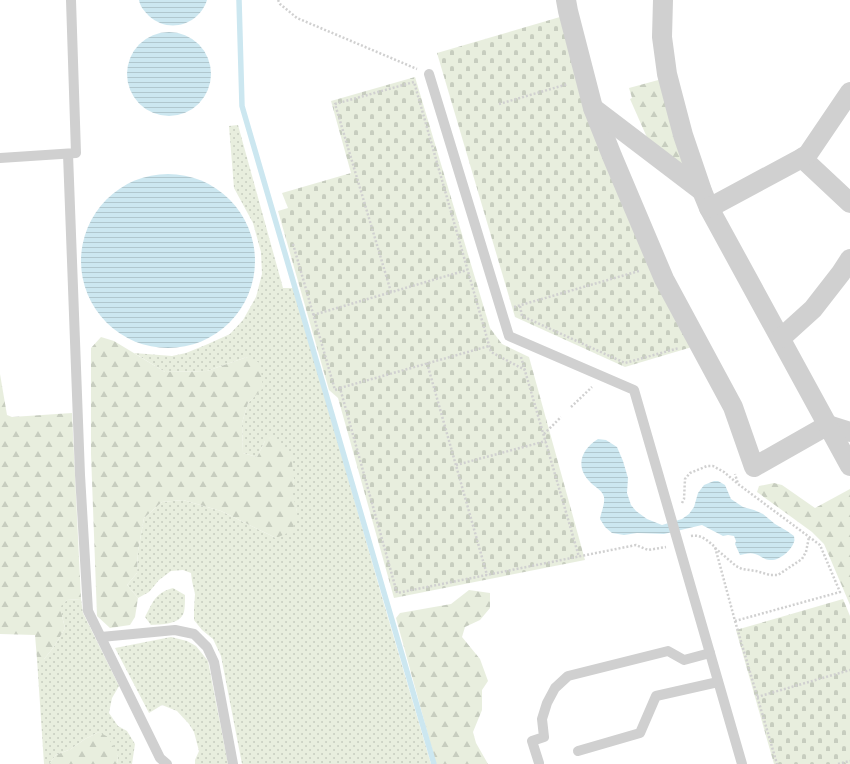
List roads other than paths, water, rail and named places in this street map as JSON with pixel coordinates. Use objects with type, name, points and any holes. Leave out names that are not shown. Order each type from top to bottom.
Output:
[{"type":"street","points":[[566,0],[593,108],[612,156],[664,279],[733,407],[754,468],[828,425],[850,432]]},
{"type":"street","points":[[663,0],[662,37],[667,74],[683,135],[705,199],[850,466]]},
{"type":"street","points":[[705,199],[802,158],[808,154],[850,92]]},
{"type":"street","points":[[593,108],[705,199]]},
{"type":"street","points":[[802,158],[850,203]]},
{"type":"street","points":[[780,338],[813,309],[850,259]]},
{"type":"lane","points":[[0,158],[76,153],[71,0]]},
{"type":"lane","points":[[429,74],[509,336],[634,390],[742,764]]},
{"type":"lane","points":[[68,154],[80,475],[88,611],[160,758],[167,764]]},
{"type":"lane","points":[[101,637],[175,630],[194,634],[207,647],[214,662],[233,764]]},
{"type":"lane","points":[[541,763],[532,741],[544,737],[542,719],[547,703],[555,688],[568,676],[668,651],[684,660],[710,653]]},
{"type":"lane","points":[[578,751],[640,733],[656,696],[718,682]]},
{"type":"water","points":[[139,0],[207,0],[203,9],[190,21],[182,24],[165,25],[157,22],[149,16],[142,8]]},
{"type":"water","points":[[161,32],[177,32],[193,39],[204,50],[211,66],[211,82],[208,90],[199,104],[193,109],[177,116],[161,116],[145,109],[134,98],[127,82],[127,66],[134,50],[145,39]]},
{"type":"water","points":[[168,174],[185,176],[201,181],[223,194],[235,206],[244,220],[251,236],[255,261],[253,278],[248,294],[235,316],[223,328],[209,337],[193,344],[168,348],[151,346],[135,341],[113,328],[101,316],[92,302],[85,286],[81,261],[83,244],[88,228],[101,206],[113,194],[127,185],[143,178]]},
{"type":"water","points":[[598,439],[606,440],[617,447],[628,478],[627,493],[631,505],[636,511],[647,519],[662,525],[682,519],[689,514],[694,507],[698,493],[704,485],[718,481],[725,485],[731,499],[743,507],[763,514],[775,524],[794,536],[792,545],[781,557],[770,560],[753,553],[740,555],[735,544],[736,541],[734,536],[723,536],[702,525],[664,534],[637,533],[624,535],[612,533],[605,527],[600,519],[604,497],[586,477],[581,465],[587,448]]},
{"type":"waterway","points":[[239,0],[242,106],[434,764]]}]
